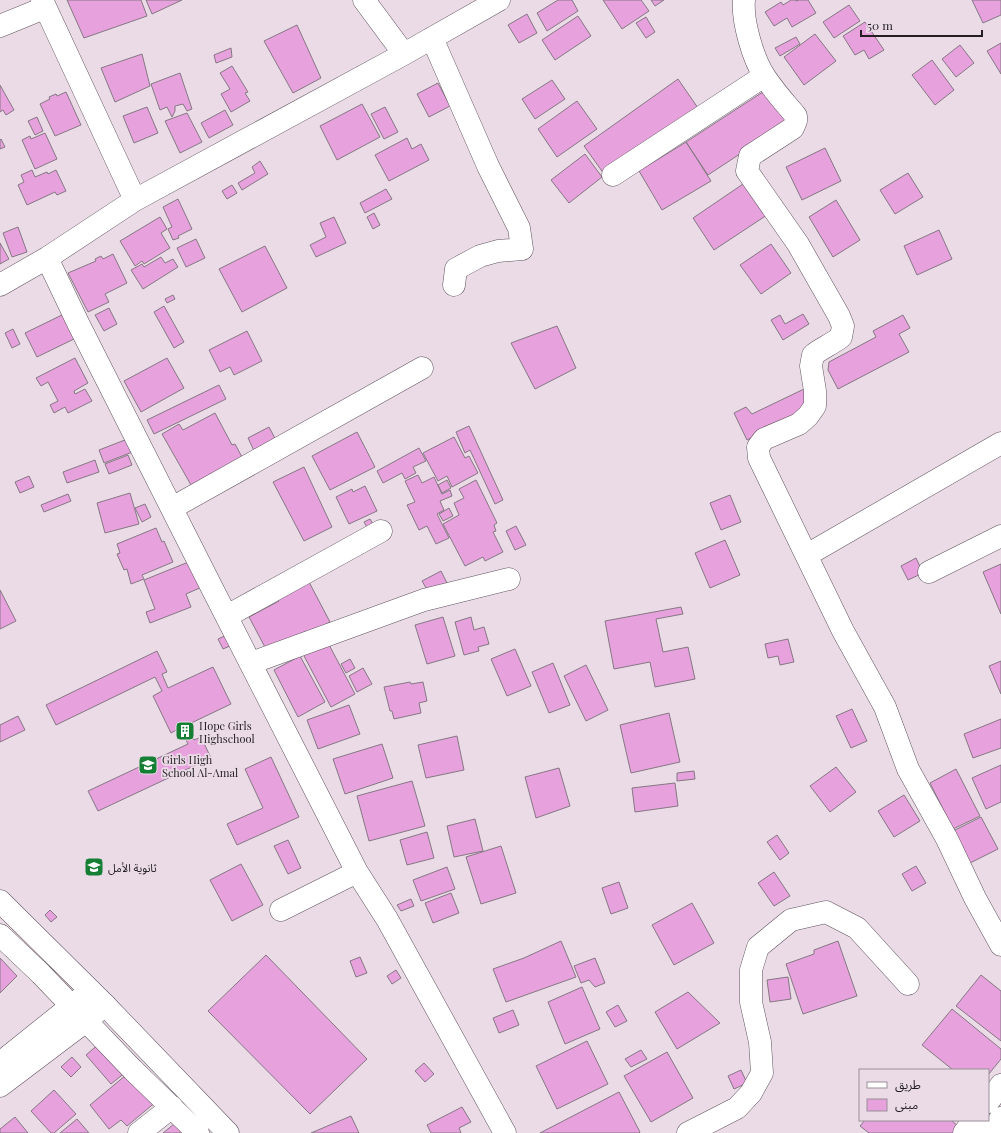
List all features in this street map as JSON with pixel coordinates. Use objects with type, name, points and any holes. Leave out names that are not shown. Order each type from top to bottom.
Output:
[{"type":"street","points":[[364,0],[404,54]]},
{"type":"street","points":[[0,285],[47,258],[135,200],[404,54],[499,0]]},
{"type":"street","points":[[744,0],[743,7],[746,29],[764,76],[796,116],[796,121],[793,128],[750,156],[748,171],[798,244],[839,316],[843,326],[841,337],[813,355],[811,366],[815,391],[815,406],[808,416],[799,424],[764,439],[758,447],[759,458],[843,631],[885,707],[908,769],[947,839],[975,898],[1001,945]]},
{"type":"street","points":[[0,26],[43,4],[135,200]]},
{"type":"street","points":[[432,38],[488,166],[519,228],[522,249],[498,251],[480,256],[456,269],[454,285]]},
{"type":"street","points":[[613,175],[764,76]]},
{"type":"street","points":[[47,258],[71,309],[357,872],[387,919],[505,1133]]},
{"type":"street","points":[[172,508],[422,368]]},
{"type":"street","points":[[807,556],[1001,443]]},
{"type":"street","points":[[227,616],[381,531]]},
{"type":"street","points":[[929,572],[1001,536]]},
{"type":"street","points":[[251,663],[424,600],[509,579]]},
{"type":"street","points":[[281,910],[357,872]]},
{"type":"street","points":[[0,901],[228,1133]]},
{"type":"street","points":[[688,1133],[737,1108],[751,1093],[762,1073],[760,1042],[751,1002],[751,970],[758,947],[791,920],[826,912],[857,928],[908,984]]},
{"type":"street","points":[[1,938],[198,1133]]},
{"type":"street","points":[[0,1086],[97,998]]},
{"type":"street","points":[[0,1063],[79,1014]]},
{"type":"street","points":[[989,1101],[1001,1085]]},
{"type":"street","points":[[139,1133],[172,1107]]},
{"type":"street","points":[[989,1133],[1001,1118]]},
{"type":"street","points":[[964,1133],[973,1121]]},
{"type":"building","points":[[67,0],[141,0],[147,16],[84,38]]},
{"type":"building","points":[[146,0],[182,0],[152,14]]},
{"type":"building","points":[[558,0],[572,0],[578,11],[547,31],[537,13]]},
{"type":"building","points":[[603,0],[641,0],[649,11],[622,29]]},
{"type":"building","points":[[651,0],[664,0],[655,6]]},
{"type":"building","points":[[791,0],[808,0],[816,13],[792,27],[787,18],[774,26],[765,12],[781,2],[783,5]]},
{"type":"building","points":[[972,0],[1001,0],[1001,15],[983,23]]},
{"type":"building","points":[[849,5],[860,21],[834,38],[823,22]]},
{"type":"building","points":[[527,14],[537,33],[519,43],[508,25]]},
{"type":"building","points":[[578,16],[591,36],[555,60],[542,40]]},
{"type":"building","points":[[646,17],[655,32],[646,38],[636,23]]},
{"type":"building","points":[[865,22],[884,50],[869,59],[864,50],[855,55],[843,36]]},
{"type":"building","points":[[297,25],[321,78],[293,93],[264,41]]},
{"type":"building","points":[[815,34],[836,61],[804,85],[784,57]]},
{"type":"building","points":[[796,37],[800,44],[780,56],[775,48]]},
{"type":"building","points":[[1001,43],[1001,74],[987,51]]},
{"type":"building","points":[[960,45],[974,63],[956,77],[942,59]]},
{"type":"building","points":[[231,48],[232,57],[216,63],[214,55]]},
{"type":"building","points":[[142,54],[150,86],[115,102],[101,68]]},
{"type":"building","points":[[932,60],[954,90],[935,105],[912,75]]},
{"type":"building","points":[[232,66],[248,92],[245,93],[250,101],[231,112],[221,94],[230,89],[220,73]]},
{"type":"building","points":[[180,73],[192,109],[187,111],[183,104],[175,106],[175,111],[172,117],[167,107],[160,110],[151,84]]},
{"type":"building","points":[[678,79],[698,108],[604,174],[584,146]]},
{"type":"building","points":[[552,80],[565,99],[535,119],[522,99]]},
{"type":"building","points":[[438,83],[450,106],[429,117],[417,94]]},
{"type":"building","points":[[0,85],[14,110],[6,115],[3,110],[0,112]]},
{"type":"building","points":[[769,88],[790,121],[708,175],[686,142]]},
{"type":"building","points":[[66,92],[81,125],[55,136],[40,104],[50,99],[49,97],[56,94],[57,96]]},
{"type":"building","points":[[577,101],[597,129],[557,157],[538,129]]},
{"type":"building","points":[[362,104],[380,137],[337,160],[320,126]]},
{"type":"building","points":[[147,107],[158,133],[134,143],[123,116]]},
{"type":"building","points":[[385,107],[398,132],[384,139],[371,114]]},
{"type":"building","points":[[225,110],[233,125],[209,138],[201,123]]},
{"type":"building","points":[[187,113],[202,142],[180,153],[165,121]]},
{"type":"building","points":[[37,117],[43,131],[35,135],[28,121]]},
{"type":"building","points":[[45,133],[57,159],[35,169],[22,140],[30,136],[31,139]]},
{"type":"building","points":[[407,138],[412,149],[421,144],[429,160],[389,181],[375,155]]},
{"type":"building","points":[[1,139],[5,147],[0,149],[0,140]]},
{"type":"building","points":[[686,142],[711,181],[662,210],[639,171]]},
{"type":"building","points":[[825,148],[841,181],[802,200],[786,167]]},
{"type":"building","points":[[585,154],[602,177],[569,203],[551,180]]},
{"type":"building","points":[[260,161],[268,174],[242,190],[238,183],[255,173],[252,167]]},
{"type":"building","points":[[32,170],[35,177],[47,172],[48,174],[56,170],[66,191],[57,195],[55,192],[27,205],[18,185],[24,182],[21,175]]},
{"type":"building","points":[[908,173],[923,197],[895,214],[880,190]]},
{"type":"building","points":[[746,182],[767,215],[714,250],[693,218]]},
{"type":"building","points":[[232,185],[237,193],[227,199],[222,191]]},
{"type":"building","points":[[386,189],[392,199],[365,213],[360,203]]},
{"type":"building","points":[[178,199],[192,229],[178,236],[179,238],[173,240],[168,229],[172,227],[163,207]]},
{"type":"building","points":[[836,200],[860,240],[833,257],[809,217]]},
{"type":"building","points":[[374,213],[380,225],[373,229],[367,217]]},
{"type":"building","points":[[160,217],[167,229],[161,233],[170,248],[144,264],[142,261],[135,266],[120,241]]},
{"type":"building","points":[[334,217],[346,243],[316,257],[310,245],[326,237],[320,223]]},
{"type":"building","points":[[18,227],[27,252],[12,257],[3,233]]},
{"type":"building","points":[[939,230],[952,259],[917,275],[904,246]]},
{"type":"building","points":[[196,239],[205,258],[186,267],[177,248]]},
{"type":"building","points":[[0,243],[9,259],[0,264]]},
{"type":"building","points":[[771,244],[791,273],[761,294],[740,265]]},
{"type":"building","points":[[265,246],[287,288],[242,312],[219,269]]},
{"type":"building","points":[[113,254],[127,283],[105,294],[109,302],[88,312],[68,273],[96,261],[95,259],[101,256],[103,259]]},
{"type":"building","points":[[161,257],[165,263],[173,259],[178,267],[143,289],[131,270],[142,264],[144,267]]},
{"type":"building","points":[[173,295],[175,299],[167,303],[165,299]]},
{"type":"building","points":[[164,306],[184,342],[174,348],[154,312]]},
{"type":"building","points":[[109,308],[117,324],[104,331],[95,315]]},
{"type":"building","points":[[64,314],[76,338],[37,357],[25,333]]},
{"type":"building","points":[[803,314],[809,324],[783,340],[771,320],[780,315],[785,324]]},
{"type":"building","points":[[903,315],[910,328],[899,334],[909,352],[838,389],[828,370],[829,362],[876,337],[873,331]]},
{"type":"building","points":[[557,326],[576,368],[535,389],[511,343]]},
{"type":"building","points":[[13,329],[20,344],[12,348],[5,333]]},
{"type":"building","points":[[247,331],[262,361],[234,375],[230,367],[220,372],[209,350]]},
{"type":"building","points":[[75,358],[88,383],[74,391],[75,394],[85,389],[92,401],[68,413],[65,407],[54,413],[50,405],[58,401],[48,382],[41,386],[36,378]]},
{"type":"building","points":[[167,358],[184,388],[141,412],[124,381]]},
{"type":"building","points":[[219,385],[226,399],[154,434],[147,420]]},
{"type":"building","points":[[804,389],[811,404],[802,413],[747,440],[734,413],[746,407],[752,414]]},
{"type":"building","points":[[215,413],[232,445],[235,444],[242,457],[191,485],[162,434],[179,424],[183,430]]},
{"type":"building","points":[[469,426],[503,500],[495,504],[470,450],[465,453],[456,432]]},
{"type":"building","points":[[269,427],[278,444],[256,455],[248,438]]},
{"type":"building","points":[[357,432],[375,467],[330,490],[312,456]]},
{"type":"building","points":[[454,437],[465,458],[469,456],[478,473],[452,487],[447,476],[438,481],[423,453]]},
{"type":"building","points":[[130,438],[135,451],[104,463],[99,450]]},
{"type":"building","points":[[419,448],[426,461],[413,467],[416,473],[405,479],[402,473],[383,483],[377,471]]},
{"type":"building","points":[[128,455],[132,465],[109,474],[105,464]]},
{"type":"building","points":[[95,460],[99,472],[67,483],[63,472]]},
{"type":"building","points":[[304,467],[332,527],[304,541],[273,482]]},
{"type":"building","points":[[418,475],[422,483],[434,477],[442,494],[450,490],[452,496],[440,501],[444,510],[437,514],[449,538],[436,544],[427,526],[419,530],[407,505],[415,502],[405,481]]},
{"type":"building","points":[[29,476],[34,487],[20,493],[15,482]]},
{"type":"building","points":[[447,480],[451,488],[442,493],[438,485]]},
{"type":"building","points":[[476,480],[497,523],[494,525],[496,531],[493,532],[503,552],[485,561],[483,557],[465,566],[443,524],[459,515],[454,503],[464,498],[459,489]]},
{"type":"building","points":[[365,486],[377,511],[349,524],[336,497],[352,489],[353,492]]},
{"type":"building","points":[[130,493],[139,524],[105,533],[97,503]]},
{"type":"building","points":[[68,494],[71,501],[44,512],[41,505]]},
{"type":"building","points":[[730,495],[741,522],[721,530],[710,503]]},
{"type":"building","points":[[145,504],[151,517],[142,522],[135,508]]},
{"type":"building","points":[[449,508],[453,516],[443,521],[439,514]]},
{"type":"building","points":[[370,519],[374,526],[368,529],[364,522]]},
{"type":"building","points":[[516,526],[526,545],[515,550],[506,531]]},
{"type":"building","points":[[156,528],[162,542],[164,541],[173,562],[142,575],[144,579],[131,584],[127,569],[124,570],[117,554],[120,553],[117,544]]},
{"type":"building","points":[[725,540],[740,575],[710,588],[695,553]]},
{"type":"building","points":[[916,558],[923,573],[908,580],[901,566]]},
{"type":"building","points":[[191,561],[202,587],[186,594],[191,607],[150,623],[146,612],[155,609],[144,580]]},
{"type":"building","points":[[1001,564],[1001,614],[983,572]]},
{"type":"building","points":[[441,571],[447,583],[429,593],[422,581]]},
{"type":"building","points":[[309,582],[330,622],[308,634],[306,631],[267,651],[249,617],[279,601],[277,598]]},
{"type":"building","points":[[0,590],[16,621],[0,629]]},
{"type":"building","points":[[681,607],[683,614],[656,619],[663,652],[688,647],[695,679],[655,687],[650,662],[614,669],[605,621]]},
{"type":"building","points":[[443,617],[455,656],[427,664],[415,625]]},
{"type":"building","points":[[471,617],[474,630],[484,627],[489,644],[478,647],[479,651],[464,655],[455,622]]},
{"type":"building","points":[[227,635],[232,645],[223,649],[218,639]]},
{"type":"building","points":[[788,639],[794,662],[780,665],[778,656],[768,658],[765,644]]},
{"type":"building","points":[[327,641],[355,694],[331,707],[303,654]]},
{"type":"building","points":[[515,649],[531,686],[507,696],[491,659]]},
{"type":"building","name":"Hope Girls Highschool","points":[[157,651],[167,672],[162,674],[168,688],[213,667],[231,704],[187,725],[194,740],[201,737],[211,758],[98,811],[88,791],[188,744],[180,728],[171,733],[153,696],[162,691],[155,677],[56,725],[46,705]]},
{"type":"building","points":[[300,656],[325,702],[298,717],[274,670]]},
{"type":"building","points":[[350,659],[355,668],[346,673],[341,664]]},
{"type":"building","points":[[1001,661],[1001,694],[989,666]]},
{"type":"building","points":[[553,663],[570,705],[549,713],[532,672]]},
{"type":"building","points":[[586,665],[608,710],[586,721],[564,676]]},
{"type":"building","points":[[363,668],[372,684],[357,692],[349,676]]},
{"type":"building","points":[[410,682],[411,684],[423,682],[427,701],[419,703],[421,713],[394,719],[392,711],[390,711],[384,687]]},
{"type":"building","points":[[349,705],[360,734],[318,749],[307,720]]},
{"type":"building","points":[[852,709],[867,741],[851,748],[836,716]]},
{"type":"building","points":[[669,713],[680,762],[631,773],[620,725]]},
{"type":"building","points":[[18,716],[25,730],[0,742],[0,725]]},
{"type":"building","points":[[1001,719],[1001,748],[973,758],[964,734]]},
{"type":"building","points":[[457,736],[464,770],[426,778],[418,745]]},
{"type":"building","points":[[382,744],[393,778],[345,794],[333,759]]},
{"type":"building","points":[[271,757],[299,817],[237,845],[227,824],[263,808],[245,769]]},
{"type":"building","points":[[1001,765],[1001,802],[986,809],[972,778]]},
{"type":"building","points":[[836,767],[856,792],[830,812],[810,786]]},
{"type":"building","points":[[559,768],[570,806],[536,818],[525,777]]},
{"type":"building","points":[[956,769],[980,816],[953,829],[930,783]]},
{"type":"building","points":[[694,771],[695,779],[677,781],[677,773]]},
{"type":"building","points":[[412,781],[425,826],[369,841],[357,796]]},
{"type":"building","points":[[675,783],[678,806],[635,812],[632,788]]},
{"type":"building","points":[[904,795],[920,821],[894,837],[878,811]]},
{"type":"building","points":[[981,817],[998,849],[968,864],[951,832]]},
{"type":"building","points":[[475,819],[483,851],[454,857],[447,826]]},
{"type":"building","points":[[427,832],[434,858],[407,865],[400,840]]},
{"type":"building","points":[[777,835],[789,853],[780,860],[767,842]]},
{"type":"building","points":[[288,840],[301,868],[288,874],[274,846]]},
{"type":"building","points":[[501,846],[516,893],[481,904],[466,857]]},
{"type":"building","points":[[241,864],[263,905],[232,921],[210,880]]},
{"type":"building","points":[[916,866],[926,883],[912,891],[902,874]]},
{"type":"building","points":[[447,867],[455,889],[421,901],[413,880]]},
{"type":"building","points":[[774,872],[790,896],[774,906],[758,883]]},
{"type":"building","points":[[619,882],[628,908],[611,914],[602,888]]},
{"type":"building","points":[[451,893],[459,913],[433,923],[425,903]]},
{"type":"building","points":[[411,899],[414,906],[401,911],[397,905]]},
{"type":"building","points":[[692,903],[714,943],[674,965],[652,925]]},
{"type":"building","points":[[50,910],[57,917],[51,922],[45,915]]},
{"type":"building","points":[[561,941],[576,977],[506,1002],[493,969],[524,958]]},
{"type":"building","points":[[838,941],[857,996],[803,1014],[786,964],[814,954],[814,950]]},
{"type":"building","points":[[266,955],[367,1059],[310,1114],[208,1011]]},
{"type":"building","points":[[360,957],[367,973],[356,977],[350,961]]},
{"type":"building","points":[[0,958],[17,976],[0,993]]},
{"type":"building","points":[[595,958],[605,983],[595,987],[589,980],[581,983],[574,966]]},
{"type":"building","points":[[396,970],[401,978],[392,984],[387,976]]},
{"type":"building","points":[[981,975],[1001,991],[1001,1041],[956,1006]]},
{"type":"building","points":[[788,977],[791,999],[770,1002],[767,980]]},
{"type":"building","points":[[582,987],[600,1029],[565,1044],[548,1002]]},
{"type":"building","points":[[688,992],[720,1023],[677,1049],[655,1012]]},
{"type":"building","points":[[618,1005],[627,1021],[615,1027],[606,1012]]},
{"type":"building","points":[[952,1009],[1001,1049],[1001,1059],[989,1074],[989,1069],[952,1069],[922,1045]]},
{"type":"building","points":[[513,1010],[519,1025],[499,1033],[493,1018]]},
{"type":"building","points":[[587,1041],[608,1084],[557,1109],[536,1066]]},
{"type":"building","points":[[101,1042],[126,1072],[111,1084],[86,1055]]},
{"type":"building","points":[[641,1050],[647,1059],[631,1067],[625,1059]]},
{"type":"building","points":[[667,1052],[693,1098],[651,1122],[624,1076]]},
{"type":"building","points":[[72,1057],[81,1067],[71,1077],[61,1067]]},
{"type":"building","points":[[424,1063],[434,1074],[425,1082],[415,1071]]},
{"type":"building","points":[[132,1070],[157,1101],[127,1126],[121,1120],[109,1129],[90,1105]]},
{"type":"building","points":[[741,1070],[747,1083],[734,1089],[728,1076]]},
{"type":"building","points":[[54,1090],[76,1114],[54,1133],[51,1133],[31,1111]]},
{"type":"building","points":[[619,1092],[640,1132],[639,1133],[540,1133]]},
{"type":"building","points":[[462,1107],[471,1122],[459,1128],[461,1133],[431,1133],[427,1125]]},
{"type":"building","points":[[351,1116],[359,1133],[311,1133]]},
{"type":"building","points":[[15,1117],[28,1133],[0,1133],[0,1129]]},
{"type":"building","points":[[77,1119],[89,1133],[60,1133]]},
{"type":"building","points":[[179,1120],[193,1133],[163,1133]]},
{"type":"building","points":[[864,1121],[952,1121],[959,1127],[955,1133],[869,1133],[860,1126]]},
{"type":"place","name":"Hope Girls Highschool","points":[[185,731]]},
{"type":"place","name":"Girls High School Al-Amal","points":[[148,765]]},
{"type":"place","name":"ثانوية الأمل","points":[[94,867]]}]
